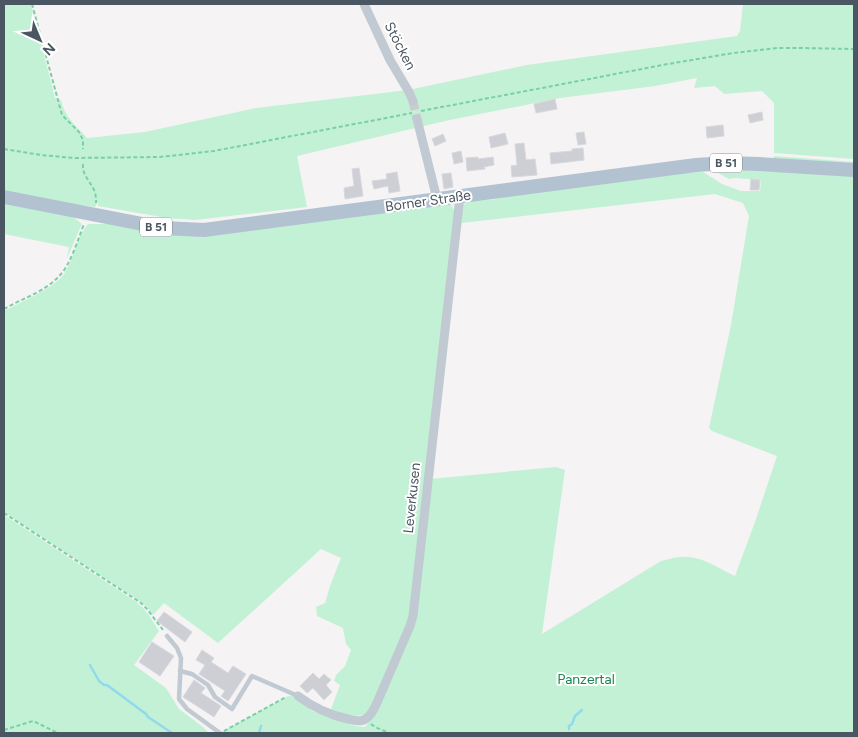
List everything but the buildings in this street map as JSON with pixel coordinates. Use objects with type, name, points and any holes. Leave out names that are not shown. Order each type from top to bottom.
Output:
[{"type":"main road","name":"Borner Straße","points":[[4,197],[163,228],[204,230],[696,165],[795,165],[854,170]]},
{"type":"street","name":"Stöcken","points":[[364,4],[390,60],[413,101]]},
{"type":"street","points":[[417,119],[436,199]]},
{"type":"street","name":"Leverkusen","points":[[366,719],[370,716],[376,705],[413,616],[460,196]]},
{"type":"street","points":[[298,696],[322,712],[360,722],[366,719]]},
{"type":"lane","points":[[167,636],[176,648],[180,658],[179,698],[187,709],[220,733]]},
{"type":"lane","points":[[180,671],[192,674],[208,685],[215,697],[232,709],[252,676],[298,696]]},
{"type":"path","points":[[32,4],[62,114],[79,132],[83,140],[83,149]]},
{"type":"path","points":[[4,149],[42,155],[83,158],[143,158],[182,155],[239,146],[734,52],[792,48],[854,50]]},
{"type":"path","points":[[4,309],[49,285],[62,274],[67,265],[93,215],[95,195],[94,190],[84,175],[83,164]]},
{"type":"path","points":[[4,513],[141,603],[167,636]]},
{"type":"path","points":[[220,733],[288,696],[298,696]]},
{"type":"path","points":[[366,719],[375,727],[389,733]]},
{"type":"path","points":[[4,730],[34,721],[58,733]]},
{"type":"green space","points":[[4,4],[31,4],[55,98],[61,100],[68,116],[87,138],[145,132],[256,108],[408,90],[527,65],[737,36],[740,31],[743,4],[854,4],[854,159],[774,153],[774,103],[762,91],[724,94],[715,86],[694,88],[697,78],[655,86],[560,98],[445,121],[297,156],[307,207],[195,220],[167,218],[98,206],[98,202],[95,207],[65,203],[4,191]]},
{"type":"green space","points":[[774,156],[854,162],[854,165],[773,159]]},
{"type":"green space","name":"Panzertal","points":[[718,169],[854,175],[854,733],[220,733],[288,696],[298,696],[312,711],[355,726],[365,727],[374,715],[345,716],[330,712],[340,685],[334,681],[336,675],[345,666],[351,650],[346,644],[343,628],[317,616],[316,607],[325,603],[341,558],[321,549],[218,643],[164,603],[153,615],[138,600],[4,512],[4,311],[60,279],[88,224],[115,224],[137,229],[446,204],[451,205],[454,210],[430,479],[556,467],[565,470],[542,634],[661,561],[678,557],[695,558],[735,576],[777,456],[712,431],[709,428],[731,325],[749,216],[743,203],[715,194],[461,223],[462,206],[471,201],[493,200],[503,196],[672,173],[703,172],[722,184],[741,191],[760,191],[761,180],[729,179],[718,173],[716,171]]},
{"type":"green space","points":[[4,203],[72,216],[82,224],[67,258],[69,247],[4,234]]},
{"type":"green space","points":[[4,515],[143,608],[159,631],[134,665],[166,688],[179,709],[209,733],[4,733]]},
{"type":"waterway","points":[[90,665],[99,681],[172,733]]},
{"type":"waterway","points":[[569,729],[575,716],[582,710]]},
{"type":"waterway","points":[[259,733],[261,726]]},
{"type":"tunnel","points":[[413,101],[417,119]]}]
